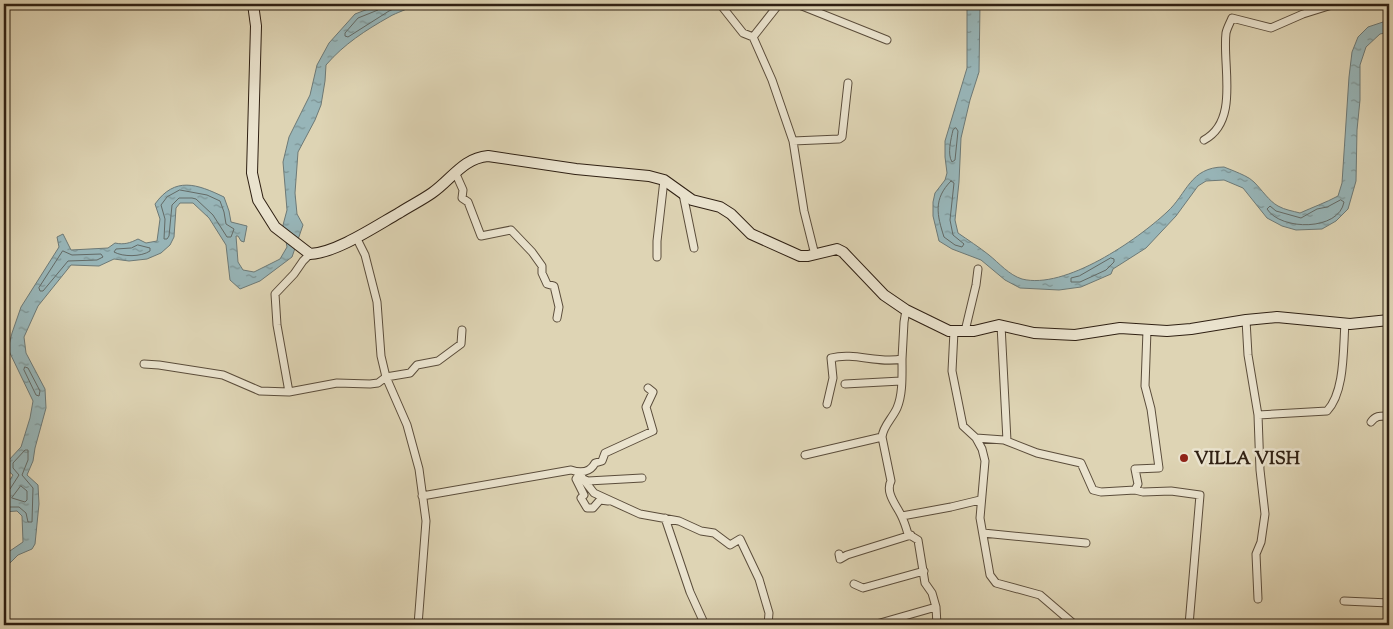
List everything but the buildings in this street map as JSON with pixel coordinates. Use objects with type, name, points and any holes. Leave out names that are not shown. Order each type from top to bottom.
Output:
[{"type":"street","points":[[253,4],[256,26],[252,173],[258,200],[275,227],[310,254],[320,254],[356,237],[433,193],[467,162],[478,157],[488,156],[576,169],[649,176],[664,180],[692,200],[720,207],[731,214],[751,234],[800,256],[837,249],[843,252],[884,295],[906,310],[949,331],[974,331],[1001,325],[1034,333],[1075,335],[1120,328],[1147,330],[1191,329],[1246,320],[1277,318],[1346,323],[1389,320]]},
{"type":"street","points":[[720,4],[744,33],[753,37],[772,80],[793,141],[804,211],[815,254]]},
{"type":"street","points":[[753,37],[779,4]]},
{"type":"street","points":[[797,4],[887,40]]},
{"type":"street","points":[[1204,140],[1216,130],[1224,113],[1227,87],[1226,32],[1232,18],[1271,28],[1304,14],[1335,4]]},
{"type":"street","points":[[793,141],[839,139],[842,137],[848,83]]},
{"type":"street","points":[[455,172],[463,190],[462,198],[468,202],[481,236],[511,230],[532,252],[542,266],[542,273],[547,284],[554,286],[559,307],[557,318]]},
{"type":"street","points":[[657,256],[664,180]]},
{"type":"street","points":[[683,193],[694,248]]},
{"type":"street","points":[[356,237],[365,255],[377,302],[381,356],[386,377],[406,425],[419,469],[426,521],[418,625]]},
{"type":"street","points":[[289,392],[277,325],[275,294],[310,254]]},
{"type":"street","points":[[978,269],[976,285],[960,331],[952,371],[963,426],[976,438],[982,449],[985,461],[980,500],[980,518],[990,576],[996,583],[1040,595],[1075,625]]},
{"type":"street","points":[[906,310],[902,381],[898,407],[882,430],[882,437],[891,481],[889,485],[890,495],[902,516],[908,534],[918,540],[925,583],[932,593],[936,607],[936,625]]},
{"type":"street","points":[[1246,320],[1248,355],[1258,415],[1260,470],[1265,514],[1261,542],[1256,554],[1258,599]]},
{"type":"street","points":[[1258,415],[1327,411],[1332,406],[1341,380],[1346,323]]},
{"type":"street","points":[[1001,325],[1007,442]]},
{"type":"street","points":[[144,364],[222,375],[260,392],[289,392],[337,383],[370,384],[378,383],[386,377],[410,373],[417,365],[438,361],[461,344],[462,330]]},
{"type":"street","points":[[1135,490],[1138,484],[1135,469],[1159,468],[1151,409],[1145,386],[1147,330]]},
{"type":"street","points":[[828,404],[833,378],[831,358],[843,355],[891,361],[902,360]]},
{"type":"street","points":[[845,384],[902,381]]},
{"type":"street","points":[[616,502],[603,499],[593,508],[587,508],[581,498],[584,495],[576,480],[593,467],[595,463],[602,461],[605,453],[653,431],[646,407],[653,392],[648,388]]},
{"type":"street","points":[[1371,422],[1379,416],[1389,416]]},
{"type":"street","points":[[805,455],[882,437]]},
{"type":"street","points":[[976,438],[1007,442],[1037,453],[1081,463],[1092,490],[1101,492],[1135,490],[1143,492],[1171,491],[1200,495],[1189,625]]},
{"type":"street","points":[[422,496],[570,470],[588,481],[642,478]]},
{"type":"street","points":[[581,476],[594,492],[640,514],[680,521],[701,531],[714,533],[730,545],[740,539],[758,579],[769,614],[768,625]]},
{"type":"street","points":[[902,516],[980,500]]},
{"type":"street","points":[[664,518],[690,592],[705,625]]},
{"type":"street","points":[[982,533],[1086,543]]},
{"type":"street","points":[[839,554],[840,559],[847,555],[911,535]]},
{"type":"street","points":[[854,584],[863,588],[924,571]]},
{"type":"street","points":[[1344,601],[1389,603]]},
{"type":"street","points":[[872,625],[936,607]]},
{"type":"water","points":[[381,4],[414,4],[364,32],[340,50],[326,65],[321,105],[298,152],[295,193],[297,214],[303,225],[292,257],[260,281],[240,289],[230,280],[226,245],[209,218],[193,203],[180,203],[176,208],[174,237],[170,245],[161,253],[147,259],[129,261],[114,259],[99,266],[71,265],[38,306],[24,337],[26,353],[45,389],[46,408],[33,461],[27,475],[38,485],[39,504],[35,544],[32,549],[18,555],[8,565],[4,618],[4,555],[23,542],[22,516],[17,511],[4,512],[4,489],[13,475],[7,470],[8,461],[21,447],[33,401],[8,349],[21,307],[59,247],[57,237],[63,234],[71,250],[108,248],[115,243],[127,243],[138,239],[146,243],[157,241],[160,219],[155,204],[170,189],[187,185],[196,186],[224,197],[231,222],[247,226],[244,242],[236,236],[238,262],[243,270],[254,272],[280,259],[287,247],[283,225],[287,210],[283,162],[289,137],[310,95],[317,65],[329,43],[355,14]]},
{"type":"water","points":[[967,4],[980,4],[979,72],[961,138],[955,220],[958,233],[1017,277],[1039,280],[1059,277],[1099,260],[1138,236],[1174,205],[1196,176],[1213,168],[1224,167],[1245,176],[1254,182],[1275,204],[1300,213],[1338,196],[1342,183],[1352,52],[1358,37],[1368,27],[1389,20],[1389,32],[1380,34],[1366,47],[1360,65],[1356,181],[1348,209],[1336,221],[1322,229],[1296,230],[1282,226],[1267,218],[1243,188],[1224,180],[1206,181],[1198,186],[1176,216],[1146,248],[1113,269],[1111,274],[1081,287],[1059,290],[1020,288],[1005,280],[981,260],[952,249],[939,241],[933,216],[935,193],[945,180],[947,173],[945,141],[967,68]]},
{"type":"water","points":[[4,618],[11,625],[4,625]]},
{"type":"place","name":"VILLA VISH","points":[[1184,458]]}]
